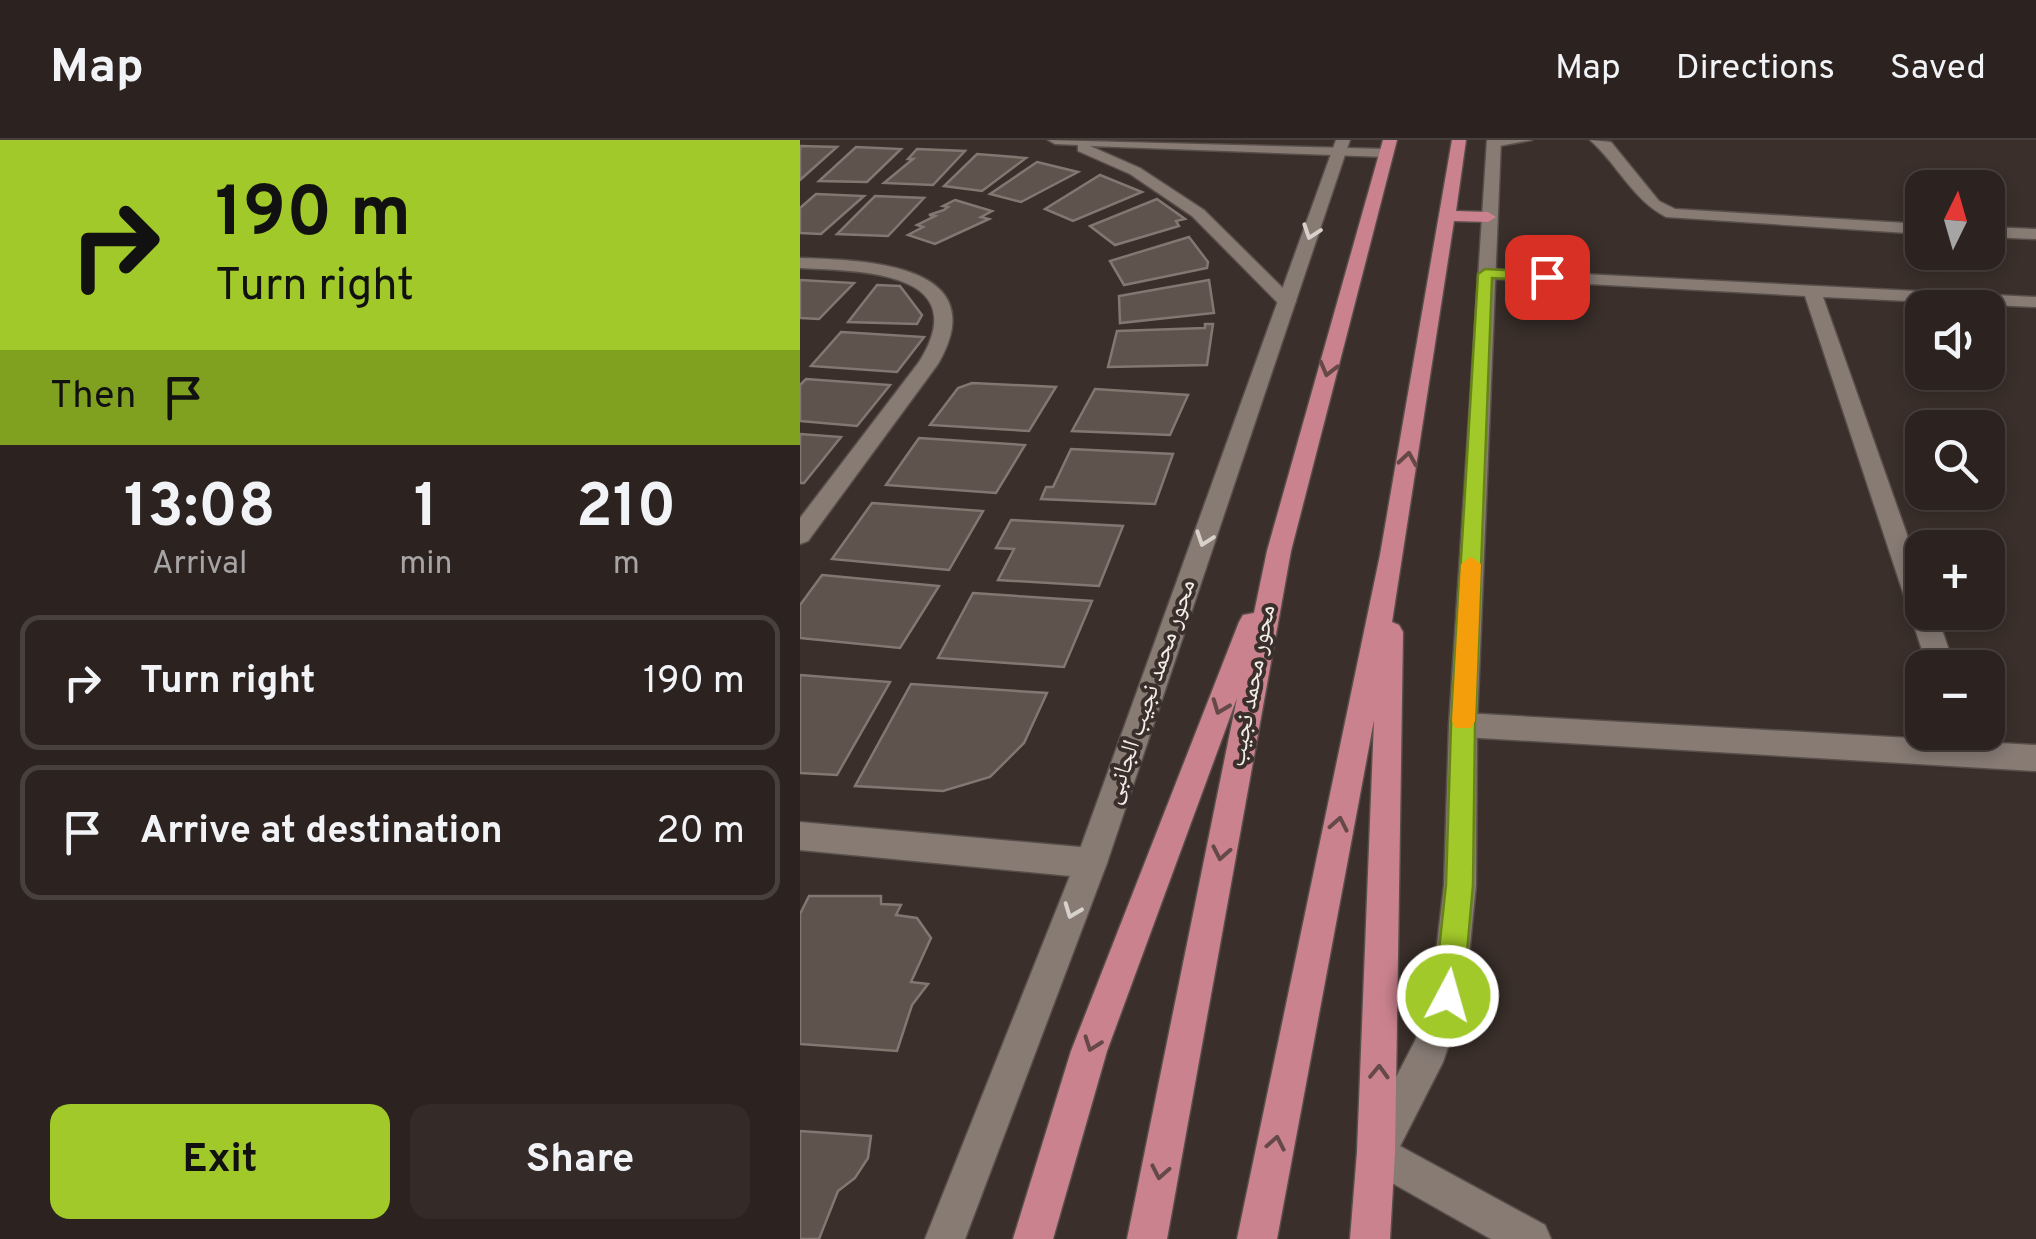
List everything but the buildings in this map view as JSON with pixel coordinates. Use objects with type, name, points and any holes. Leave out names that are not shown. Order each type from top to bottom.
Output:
[{"type":"main road","points":[[1257,1239],[1392,556],[1459,140]]},
{"type":"main road","name":"محور محمد نجيب","points":[[1147,1239],[1279,551],[1388,147]]},
{"type":"main road","points":[[1448,216],[1488,218]]},
{"type":"main road","points":[[1034,1239],[1090,1051],[1279,551]]},
{"type":"main road","points":[[1370,1239],[1376,1152],[1392,556]]},
{"type":"street","points":[[1055,140],[1388,147]]},
{"type":"street","points":[[1062,140],[1100,154],[1168,190],[1198,213],[1287,302]]},
{"type":"street","points":[[1525,140],[1494,142],[1463,726],[1460,885],[1448,996],[1430,1049],[1376,1152],[1531,1239]]},
{"type":"street","points":[[1597,140],[1606,145],[1653,204],[1672,214],[1905,228]]},
{"type":"street","name":"محور محمد نجيب الجانبى","points":[[945,1239],[1091,863],[1342,146]]},
{"type":"street","points":[[2005,233],[2036,234]]},
{"type":"street","points":[[800,263],[871,266],[906,275],[931,290],[944,310],[944,336],[928,364],[800,535]]},
{"type":"street","points":[[1485,274],[2036,302]]},
{"type":"street","points":[[1812,290],[1905,560]]},
{"type":"street","points":[[1463,726],[1905,741]]},
{"type":"street","points":[[2000,750],[2036,758]]},
{"type":"street","points":[[800,836],[1091,863]]},
{"type":"slow traffic","points":[[1463,721],[1471,564]]},
{"type":"route","points":[[1448,996],[1460,885],[1463,726],[1485,274],[1547,277]]}]
